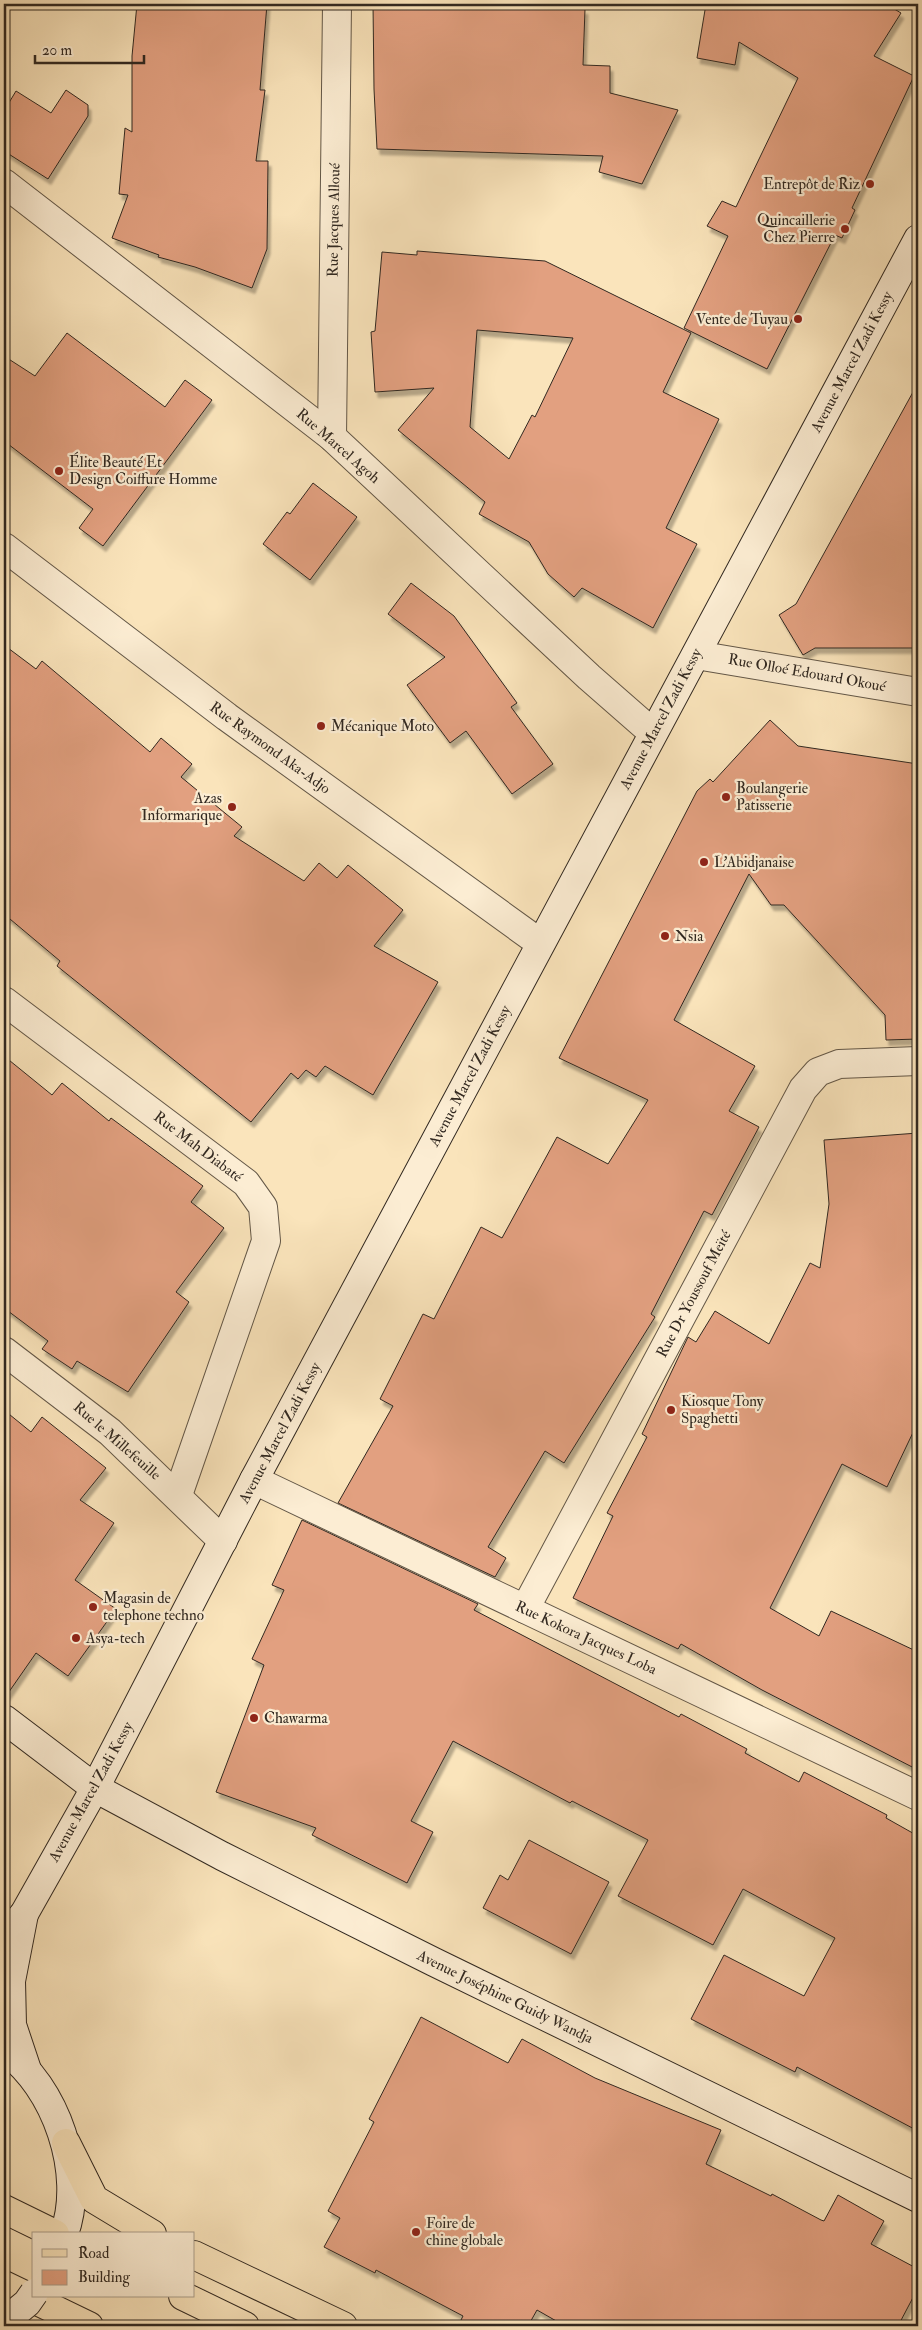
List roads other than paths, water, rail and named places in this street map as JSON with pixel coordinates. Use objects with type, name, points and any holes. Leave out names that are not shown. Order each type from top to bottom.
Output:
[{"type":"main road","points":[[66,2143],[94,2199],[149,2232]]},
{"type":"main road","points":[[4,2209],[51,2232]]},
{"type":"main road","points":[[195,2255],[343,2326]]},
{"type":"main road","points":[[4,2284],[32,2298]]},
{"type":"main road","points":[[32,2298],[89,2326]]},
{"type":"main road","points":[[187,2298],[245,2326]]},
{"type":"street","name":"Rue Jacques Alloué","points":[[332,437],[337,4]]},
{"type":"street","name":"Rue Marcel Agoh","points":[[4,182],[332,437],[589,677],[653,733]]},
{"type":"street","name":"Avenue Marcel Zadi Kessy","points":[[4,1937],[24,1914],[95,1788],[254,1480],[540,942],[918,239]]},
{"type":"street","name":"Rue Raymond Aka-Adjo","points":[[4,547],[227,717],[540,942]]},
{"type":"street","name":"Rue Olloé Edouard Okoué","points":[[696,654],[918,692]]},
{"type":"street","name":"Rue Mah Diabaté","points":[[4,1001],[246,1183],[263,1208],[266,1241],[178,1495]]},
{"type":"street","name":"Rue Dr Youssouf Meïté","points":[[525,1609],[804,1089],[818,1072],[839,1064],[918,1061]]},
{"type":"street","name":"Rue le Millefeuille","points":[[4,1350],[110,1432],[178,1495],[223,1541]]},
{"type":"street","name":"Rue Kokora Jacques Loba","points":[[254,1480],[918,1796]]},
{"type":"street","name":"Avenue Joséphine Guidy Wandja","points":[[4,1719],[95,1788],[222,1856],[434,1962],[918,2198]]},
{"type":"street","name":"Avenue Marcel Zadi Kessy","points":[[24,1914],[11,1981],[12,2025],[27,2072]]},
{"type":"street","points":[[4,2050],[27,2072],[44,2093],[57,2118],[66,2143],[71,2182],[65,2232]]},
{"type":"street","points":[[4,2322],[27,2303],[32,2296]]},
{"type":"place","name":"Entrepôt de Riz","points":[[870,184]]},
{"type":"place","name":"Quincaillerie Chez Pierre","points":[[845,229]]},
{"type":"place","name":"Vente de Tuyau","points":[[798,319]]},
{"type":"place","name":"Élite Beauté Et Design Coiffure Homme","points":[[59,471]]},
{"type":"place","name":"Mécanique Moto","points":[[321,726]]},
{"type":"place","name":"Boulangerie Patisserie","points":[[726,797]]},
{"type":"place","name":"Azas Informarique","points":[[232,807]]},
{"type":"place","name":"L'Abidjanaise","points":[[704,862]]},
{"type":"place","name":"Nsia","points":[[665,936]]},
{"type":"place","name":"Kiosque Tony Spaghetti","points":[[671,1410]]},
{"type":"place","name":"Magasin de telephone techno","points":[[93,1607]]},
{"type":"place","name":"Asya-tech","points":[[76,1638]]},
{"type":"place","name":"Chawarma","points":[[254,1718]]},
{"type":"place","name":"Foire de chine globale","points":[[416,2232]]}]
